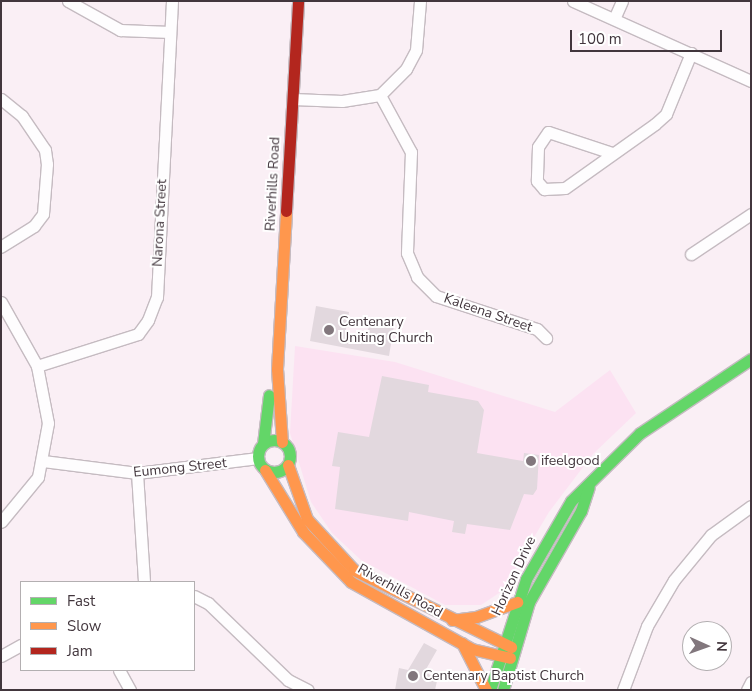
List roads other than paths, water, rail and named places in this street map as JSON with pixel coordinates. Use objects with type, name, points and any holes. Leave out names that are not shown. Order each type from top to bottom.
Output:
[{"type":"street","points":[[68,1],[120,30],[170,32]]},
{"type":"street","name":"Narona Street","points":[[37,366],[138,334],[148,320],[157,297],[172,1]]},
{"type":"street","name":"Riverhills Road","points":[[263,444],[277,369],[298,1]]},
{"type":"street","points":[[293,99],[342,101],[380,95],[406,69],[416,50],[420,1]]},
{"type":"street","points":[[573,1],[751,80]]},
{"type":"street","points":[[614,19],[622,1]]},
{"type":"street","points":[[612,154],[558,132],[548,132],[538,147],[536,181],[544,189],[565,188],[612,154],[666,114],[691,53]]},
{"type":"street","name":"Kaleena Street","points":[[380,95],[411,152],[407,253],[417,277],[436,296],[537,329],[546,338]]},
{"type":"street","points":[[1,99],[22,116],[45,150],[47,164],[43,214],[34,226],[1,247]]},
{"type":"street","points":[[691,254],[751,214]]},
{"type":"street","points":[[1,302],[37,366],[48,423],[43,461],[30,491],[1,522]]},
{"type":"street","name":"Horizon Drive","points":[[488,690],[500,648],[517,602],[550,534],[571,501],[589,486],[640,433],[751,359]]},
{"type":"street","name":"Riverhills Road","points":[[277,369],[282,442]]},
{"type":"street","points":[[282,442],[291,454],[288,465],[279,472],[265,470],[258,458],[263,444],[282,442]]},
{"type":"street","name":"Eumong Street","points":[[43,461],[137,474],[258,458]]},
{"type":"street","name":"Riverhills Road","points":[[288,465],[300,506],[332,550],[378,584],[512,653]]},
{"type":"street","name":"Riverhills Road","points":[[265,470],[303,532],[335,570],[461,642],[500,648]]},
{"type":"street","points":[[137,474],[144,581]]},
{"type":"street","name":"Horizon Drive","points":[[503,690],[512,653],[540,579],[582,511],[589,486]]},
{"type":"street","points":[[623,690],[647,626],[674,580],[711,535],[751,506]]},
{"type":"street","points":[[195,596],[208,602],[285,685],[308,690]]},
{"type":"street","points":[[450,620],[476,617],[517,602]]},
{"type":"street","points":[[461,642],[488,690]]},
{"type":"street","points":[[1,656],[20,646]]},
{"type":"street","points":[[120,671],[130,690]]},
{"type":"street","points":[[747,690],[751,682]]},
{"type":"place","name":"Centenary Uniting Church","points":[[329,330]]},
{"type":"place","name":"ifeelgood","points":[[531,461]]},
{"type":"place","name":"Centenary Baptist Church","points":[[413,676]]}]
